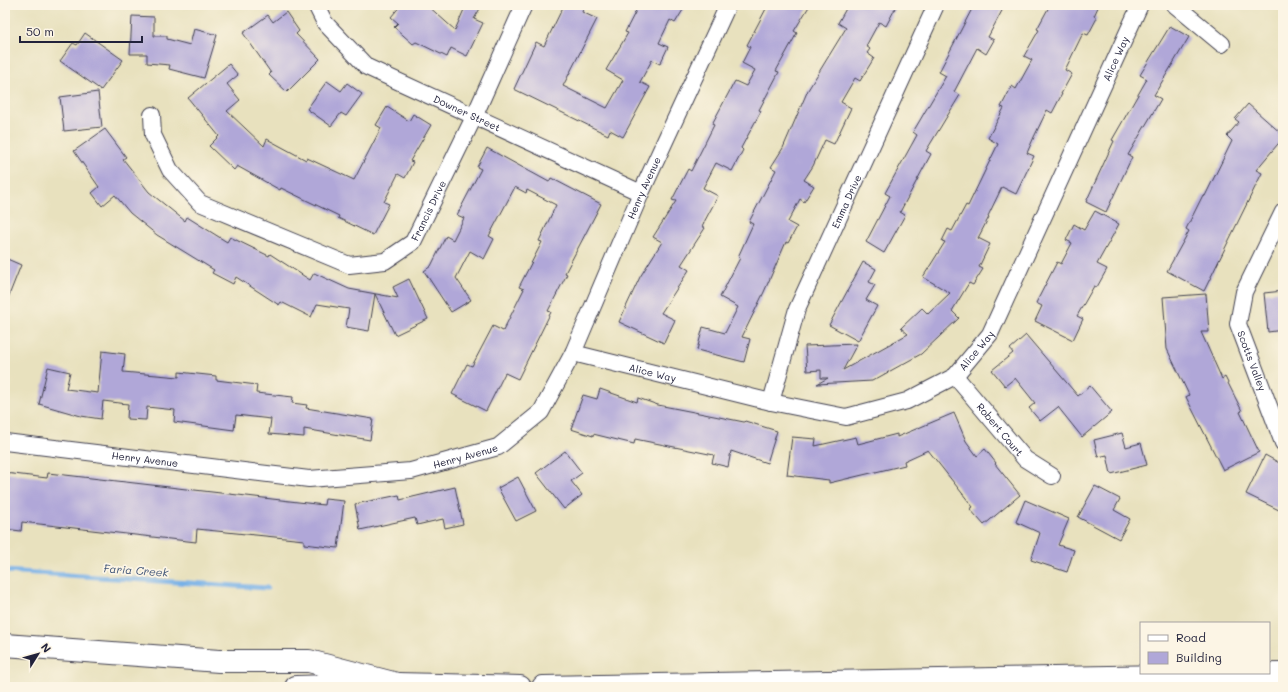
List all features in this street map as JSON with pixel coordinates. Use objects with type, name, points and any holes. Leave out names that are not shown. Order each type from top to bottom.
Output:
[{"type":"highway","points":[[5,645],[219,661],[309,661],[397,684]]},
{"type":"highway","points":[[543,687],[1283,674]]},
{"type":"highway","points":[[296,687],[397,684],[520,687]]},
{"type":"street","name":"Downer Street","points":[[316,5],[325,23],[367,67],[641,193]]},
{"type":"street","name":"Francis Drive","points":[[152,115],[152,135],[170,170],[200,203],[349,265],[385,261],[413,242],[474,117],[524,5]]},
{"type":"street","name":"Henry Avenue","points":[[5,442],[309,479],[411,471],[498,447],[541,412],[573,353],[641,193],[728,5]]},
{"type":"street","name":"Emma Drive","points":[[771,402],[797,309],[936,5]]},
{"type":"street","name":"Alice Way","points":[[573,353],[771,402],[846,417],[907,400],[955,376],[990,334],[1140,5]]},
{"type":"street","points":[[1175,5],[1222,44]]},
{"type":"street","name":"Scotts Valley","points":[[1283,212],[1244,292],[1238,324],[1283,443]]},
{"type":"street","name":"Robert Court","points":[[955,376],[1024,459],[1052,476]]},
{"type":"building","points":[[401,5],[427,5],[455,30],[466,5],[482,5],[474,19],[483,23],[467,56],[451,48],[447,57],[416,42],[413,44],[394,27],[398,23],[391,17]]},
{"type":"building","points":[[564,5],[585,5],[582,12],[597,19],[563,86],[607,108],[623,80],[606,70],[628,33],[625,32],[639,5],[686,5],[675,23],[670,20],[659,43],[668,47],[660,64],[652,60],[640,82],[650,87],[623,137],[610,130],[608,135],[514,89],[536,42],[544,46]]},
{"type":"building","points":[[768,5],[810,5],[794,31],[797,33],[776,71],[779,72],[759,110],[761,111],[741,148],[743,150],[732,171],[716,163],[703,188],[718,196],[702,226],[705,228],[681,265],[689,270],[661,313],[675,320],[664,343],[619,322],[640,277],[662,242],[653,237],[676,201],[672,200],[688,169],[691,171],[714,125],[712,124],[735,81],[746,86],[755,70],[742,63],[750,47],[747,45]]},
{"type":"building","points":[[848,5],[897,5],[886,26],[879,22],[866,46],[870,49],[867,53],[874,58],[860,81],[855,78],[841,102],[851,108],[834,144],[825,140],[813,166],[804,180],[814,186],[804,202],[800,199],[788,222],[797,227],[788,243],[786,242],[742,337],[750,339],[744,362],[697,350],[703,327],[725,333],[738,307],[720,297],[740,258],[738,257],[753,224],[749,222],[776,170],[771,167],[783,148],[808,90],[846,28],[838,23]]},
{"type":"building","points":[[974,5],[1005,5],[988,37],[994,40],[986,54],[977,48],[954,92],[960,95],[926,151],[931,154],[900,212],[905,215],[884,253],[866,242],[890,196],[885,193],[917,135],[913,132],[946,76],[939,72]]},
{"type":"building","points":[[1050,5],[1099,5],[1094,16],[1097,18],[1088,35],[1083,33],[1065,70],[1072,74],[1052,113],[1047,110],[1034,137],[1027,153],[1034,156],[1016,194],[1002,187],[978,238],[990,244],[979,267],[983,269],[973,285],[969,283],[952,311],[959,318],[921,354],[872,381],[817,384],[828,378],[821,378],[821,370],[807,371],[805,346],[857,344],[843,370],[908,334],[901,328],[922,308],[928,314],[950,293],[923,277],[945,242],[942,241],[948,229],[952,231],[966,205],[968,206],[998,144],[988,138],[1004,108],[1001,107],[1012,86],[1016,89],[1032,60],[1024,56],[1039,30],[1037,29]]},
{"type":"building","points":[[286,12],[299,31],[296,34],[320,59],[287,92],[269,75],[271,73],[243,33],[268,15],[273,22]]},
{"type":"building","points":[[132,16],[154,17],[154,36],[167,36],[167,39],[190,45],[194,29],[217,35],[204,78],[169,69],[170,65],[147,63],[147,54],[130,54]]},
{"type":"building","points":[[1170,26],[1189,37],[1154,95],[1161,99],[1128,155],[1132,157],[1106,212],[1086,202],[1114,141],[1112,140],[1147,79],[1140,75]]},
{"type":"building","points":[[85,33],[123,60],[101,90],[60,61],[73,43],[77,45]]},
{"type":"building","points":[[229,64],[238,75],[227,84],[240,100],[227,111],[264,146],[267,139],[306,160],[307,158],[354,180],[381,128],[376,125],[387,107],[409,121],[413,114],[431,125],[410,161],[413,162],[405,178],[398,174],[384,202],[389,204],[373,235],[338,218],[339,216],[281,188],[280,190],[237,166],[234,170],[209,146],[219,136],[188,98]]},
{"type":"building","points":[[327,81],[341,91],[347,83],[362,94],[346,116],[341,113],[331,126],[307,109]]},
{"type":"building","points":[[98,92],[102,127],[64,131],[60,97]]},
{"type":"building","points":[[1248,104],[1283,135],[1283,138],[1256,170],[1262,173],[1204,291],[1167,271],[1189,231],[1186,229],[1203,195],[1205,196],[1232,141],[1227,136],[1239,122],[1235,119]]},
{"type":"building","points":[[105,129],[126,157],[123,159],[149,192],[185,221],[187,217],[227,242],[230,237],[269,256],[270,254],[310,280],[314,273],[349,289],[398,298],[393,287],[409,279],[428,319],[395,335],[375,294],[369,331],[346,327],[349,309],[317,304],[311,317],[281,302],[279,305],[236,277],[233,284],[212,273],[214,270],[157,235],[130,213],[115,195],[102,206],[92,193],[99,187],[74,151]]},
{"type":"building","points":[[487,148],[549,182],[551,178],[601,204],[565,273],[567,274],[548,311],[551,312],[518,379],[505,373],[486,411],[452,394],[467,364],[472,366],[493,326],[503,331],[524,289],[519,287],[542,242],[539,241],[556,205],[527,190],[526,193],[515,187],[489,236],[494,239],[484,259],[470,251],[456,278],[471,300],[451,312],[424,271],[431,266],[446,236],[453,240],[464,218],[457,215],[481,169],[477,167]]},
{"type":"building","points":[[1095,211],[1119,224],[1097,264],[1107,269],[1097,287],[1094,286],[1077,316],[1083,319],[1073,340],[1035,321],[1042,306],[1036,303],[1057,262],[1061,264],[1072,243],[1066,240],[1074,224],[1084,230]]},
{"type":"building","points":[[5,258],[21,265],[6,303],[5,303]]},
{"type":"building","points":[[863,262],[876,269],[869,282],[875,285],[866,300],[877,306],[858,341],[829,325]]},
{"type":"building","points":[[1283,291],[1283,330],[1268,332],[1264,293]]},
{"type":"building","points":[[1206,294],[1209,332],[1201,332],[1222,379],[1225,377],[1242,411],[1240,412],[1259,452],[1223,470],[1186,397],[1189,395],[1167,349],[1163,297]]},
{"type":"building","points":[[1026,335],[1078,396],[1090,386],[1112,412],[1082,437],[1058,407],[1040,421],[1029,408],[1035,403],[1015,378],[1005,386],[992,370],[1013,353],[1010,349]]},
{"type":"building","points":[[102,351],[125,354],[123,372],[179,377],[179,372],[216,376],[216,380],[257,385],[256,393],[293,397],[292,403],[307,405],[306,408],[373,419],[370,440],[304,429],[304,437],[269,434],[271,419],[236,415],[234,430],[174,422],[175,410],[147,407],[146,420],[127,419],[128,404],[103,401],[101,419],[81,416],[39,404],[48,367],[70,372],[66,389],[98,393]]},
{"type":"building","points":[[600,389],[637,402],[638,398],[658,405],[745,421],[777,431],[767,463],[731,451],[728,467],[712,463],[714,455],[635,439],[634,444],[593,434],[593,436],[571,429],[583,395],[597,399]]},
{"type":"building","points":[[954,413],[966,441],[977,456],[985,449],[1020,495],[984,525],[970,509],[973,507],[928,450],[904,461],[905,465],[829,483],[829,480],[787,475],[792,437],[816,439],[815,446],[856,437],[858,444],[897,434],[897,437]]},
{"type":"building","points":[[1122,433],[1126,447],[1141,443],[1147,465],[1111,474],[1107,455],[1098,457],[1094,440]]},
{"type":"building","points":[[565,451],[582,473],[571,481],[582,495],[564,509],[536,473]]},
{"type":"building","points":[[1265,455],[1283,465],[1283,512],[1246,494]]},
{"type":"building","points":[[5,473],[47,478],[48,473],[324,505],[325,499],[344,501],[338,548],[304,544],[304,540],[197,529],[196,542],[22,522],[21,531],[5,529]]},
{"type":"building","points":[[518,477],[536,511],[516,521],[498,488]]},
{"type":"building","points":[[1095,486],[1120,499],[1114,510],[1130,519],[1119,539],[1078,517]]},
{"type":"building","points":[[455,487],[463,524],[445,528],[443,519],[417,525],[415,518],[360,530],[355,504],[399,495],[400,500]]},
{"type":"building","points":[[1025,500],[1069,519],[1058,545],[1074,550],[1067,572],[1031,560],[1040,533],[1016,522]]},
{"type":"waterway","name":"Faria Creek","points":[[5,571],[267,588]]}]
